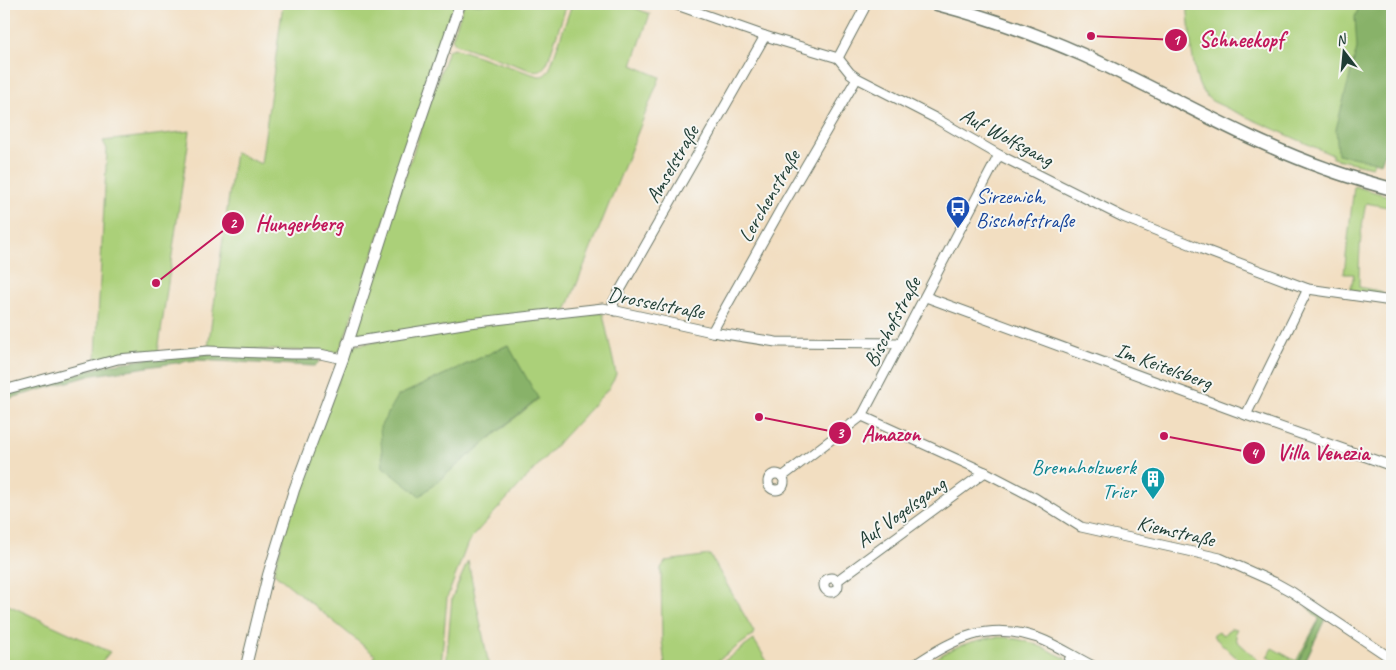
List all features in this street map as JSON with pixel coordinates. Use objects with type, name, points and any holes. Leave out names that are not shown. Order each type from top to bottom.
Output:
[{"type":"highway","points":[[937,4],[1011,26],[1084,55],[1263,143],[1325,168],[1392,189]]},
{"type":"main road","points":[[246,666],[279,537],[309,447],[343,359],[416,129],[460,4]]},
{"type":"street","points":[[674,4],[766,36],[838,58],[864,9],[861,5],[857,4]]},
{"type":"street","name":"Amselstraße","points":[[615,311],[613,303],[615,299],[766,36]]},
{"type":"street","name":"Auf Wolfsgang","points":[[838,58],[850,73],[857,78],[935,118],[999,155],[1123,217],[1308,289],[1392,302]]},
{"type":"street","name":"Lerchenstraße","points":[[712,332],[857,78]]},
{"type":"street","name":"Bischofstraße","points":[[782,477],[862,416],[999,155]]},
{"type":"street","points":[[1246,415],[1308,289]]},
{"type":"street","name":"Im Keitelsberg","points":[[926,297],[1246,415],[1392,466]]},
{"type":"street","name":"Drosselstraße","points":[[348,343],[469,323],[603,308],[712,332],[776,342],[900,343]]},
{"type":"street","points":[[4,390],[94,364],[127,358],[208,351],[320,354],[343,359]]},
{"type":"street","name":"Kiemstraße","points":[[862,416],[985,472],[1035,498],[1081,527],[1220,558],[1274,582],[1392,659]]},
{"type":"street","name":"Auf Vogelsgang","points":[[838,580],[985,472]]},
{"type":"street","points":[[913,666],[956,640],[967,636],[1002,631],[1039,638],[1093,666]]},
{"type":"street","points":[[1066,666],[1072,655]]},
{"type":"green space","points":[[283,4],[458,4],[340,351],[208,348],[235,152],[261,164]]},
{"type":"green space","points":[[464,4],[567,4],[548,61],[541,70],[536,71],[456,44],[452,39]]},
{"type":"green space","points":[[572,4],[625,4],[650,14],[632,65],[660,77],[566,311],[355,338],[369,282],[448,50],[454,48],[542,76],[550,68]]},
{"type":"green space","points":[[1187,4],[1392,4],[1392,126],[1372,167],[1332,158],[1333,154],[1231,110],[1207,97],[1199,85],[1196,76]]},
{"type":"green space","points":[[1360,4],[1392,4],[1392,134],[1381,163],[1338,154],[1336,129],[1357,48],[1355,17]]},
{"type":"green space","points":[[190,131],[158,352],[98,361],[96,356],[107,149],[103,141]]},
{"type":"green space","points":[[1354,186],[1392,197],[1392,208],[1366,203],[1361,234],[1359,287],[1383,292],[1381,295],[1350,291],[1354,274],[1344,274]]},
{"type":"green space","points":[[600,313],[603,314],[616,374],[609,388],[471,538],[447,598],[441,666],[372,666],[375,655],[274,572],[289,515],[351,346],[456,328]],"holes":[[[508,345],[538,399],[421,495],[398,396]]]},
{"type":"green space","points":[[508,345],[538,398],[420,496],[383,467],[380,427],[398,396]]},
{"type":"green space","points":[[214,353],[274,358],[310,357],[319,360],[318,364],[314,366],[196,360],[93,375],[4,400],[4,393],[112,364],[162,357]]},
{"type":"green space","points":[[710,555],[754,632],[752,636],[710,666],[665,666],[662,640],[661,568],[666,561]]},
{"type":"green space","points":[[468,561],[489,666],[446,666],[452,598]]},
{"type":"green space","points":[[4,603],[110,652],[98,666],[4,666]]},
{"type":"green space","points":[[1306,606],[1325,617],[1325,619],[1303,666],[1296,666],[1319,619]]},
{"type":"green space","points":[[1319,622],[1296,666],[1286,666],[1267,657],[1272,648],[1296,661]]},
{"type":"green space","points":[[1232,628],[1237,629],[1235,632],[1237,641],[1262,664],[1264,662],[1270,666],[1235,666],[1238,659],[1213,636],[1218,632],[1224,635]]},
{"type":"green space","points":[[995,637],[1005,637],[1032,643],[1065,658],[1066,662],[1064,666],[930,666],[932,661],[954,648]]},
{"type":"green space","points":[[754,640],[770,666],[717,666]]},
{"type":"place","name":"Schneekopf","points":[[1091,36]]},
{"type":"place","name":"Sirzenich, Bischofstraße","points":[[958,229]]},
{"type":"place","name":"Hungerberg","points":[[156,283]]},
{"type":"place","name":"Amazon","points":[[759,417]]},
{"type":"place","name":"Villa Venezia","points":[[1164,436]]},
{"type":"place","name":"Brennholzwerk Trier","points":[[1153,500]]}]
